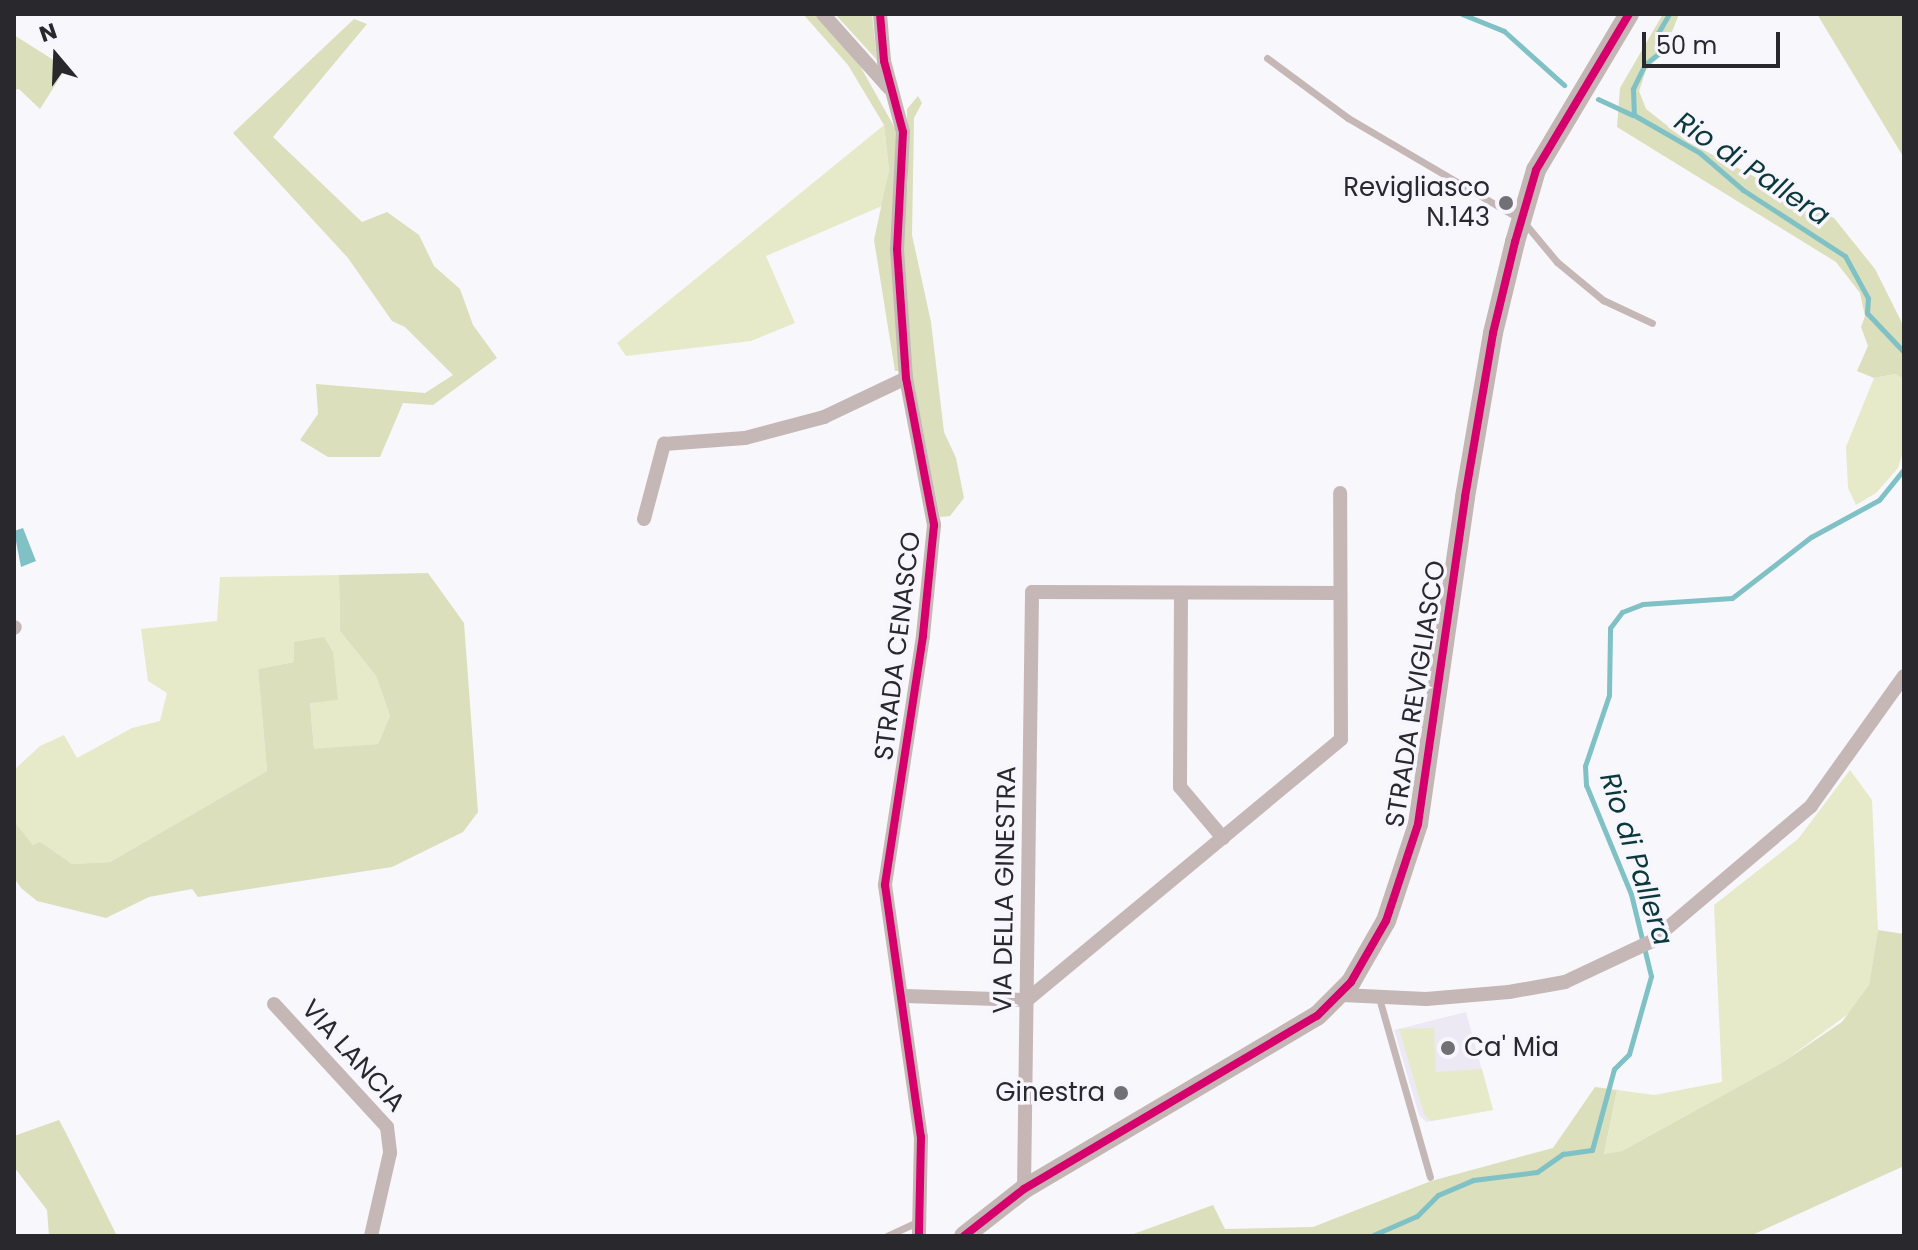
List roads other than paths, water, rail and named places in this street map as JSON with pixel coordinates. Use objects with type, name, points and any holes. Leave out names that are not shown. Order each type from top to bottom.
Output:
[{"type":"street","points":[[823,14],[891,92]]},
{"type":"street","name":"STRADA CENASCO","points":[[880,14],[891,92],[903,132],[897,249],[906,378],[934,525],[923,636],[885,885],[905,996],[923,1165],[919,1229]]},
{"type":"street","name":"STRADA REVIGLIASCO","points":[[964,1236],[1024,1189],[1285,1037],[1342,995],[1386,921],[1418,824],[1465,497],[1493,333],[1522,220],[1536,170],[1629,14]]},
{"type":"street","points":[[644,519],[664,444],[745,438],[824,417],[906,378]]},
{"type":"street","points":[[905,996],[1027,1000],[1341,739],[1340,493]]},
{"type":"street","name":"VIA DELLA GINESTRA","points":[[1024,1189],[1032,592],[1181,593]]},
{"type":"street","points":[[1223,838],[1180,787],[1181,593],[1340,593]]},
{"type":"street","points":[[1342,995],[1379,998],[1509,992],[1565,982],[1652,941],[1811,806],[1904,676]]},
{"type":"street","name":"VIA LANCIA","points":[[274,1004],[387,1127],[390,1153],[371,1236]]},
{"type":"lane","points":[[1267,58],[1348,118],[1500,212],[1522,220],[1557,262],[1603,300],[1652,323]]},
{"type":"lane","points":[[1379,998],[1430,1177]]},
{"type":"lane","points":[[887,1236],[919,1229]]},
{"type":"water","points":[[23,528],[36,561],[21,567],[14,531]]},
{"type":"waterway","points":[[1462,14],[1504,31],[1564,85]]},
{"type":"waterway","name":"Rio di Pallera","points":[[1669,14],[1658,33],[1658,54],[1645,64],[1633,89],[1634,115],[1700,153],[1743,190],[1845,256],[1868,298],[1867,313],[1904,352]]},
{"type":"waterway","points":[[1598,99],[1633,115]]},
{"type":"waterway","name":"Rio di Pallera","points":[[1371,1236],[1417,1216],[1438,1195],[1473,1180],[1537,1172],[1563,1154],[1592,1150],[1614,1069],[1629,1054],[1651,976],[1631,894],[1586,785],[1585,766],[1609,695],[1610,628],[1622,612],[1643,604],[1732,598],[1811,537],[1879,500],[1904,469]]},
{"type":"place","name":"Revigliasco N.143","points":[[1506,203]]},
{"type":"place","name":"Ca' Mia","points":[[1448,1048]]},
{"type":"place","name":"Ginestra","points":[[1121,1093]]}]
